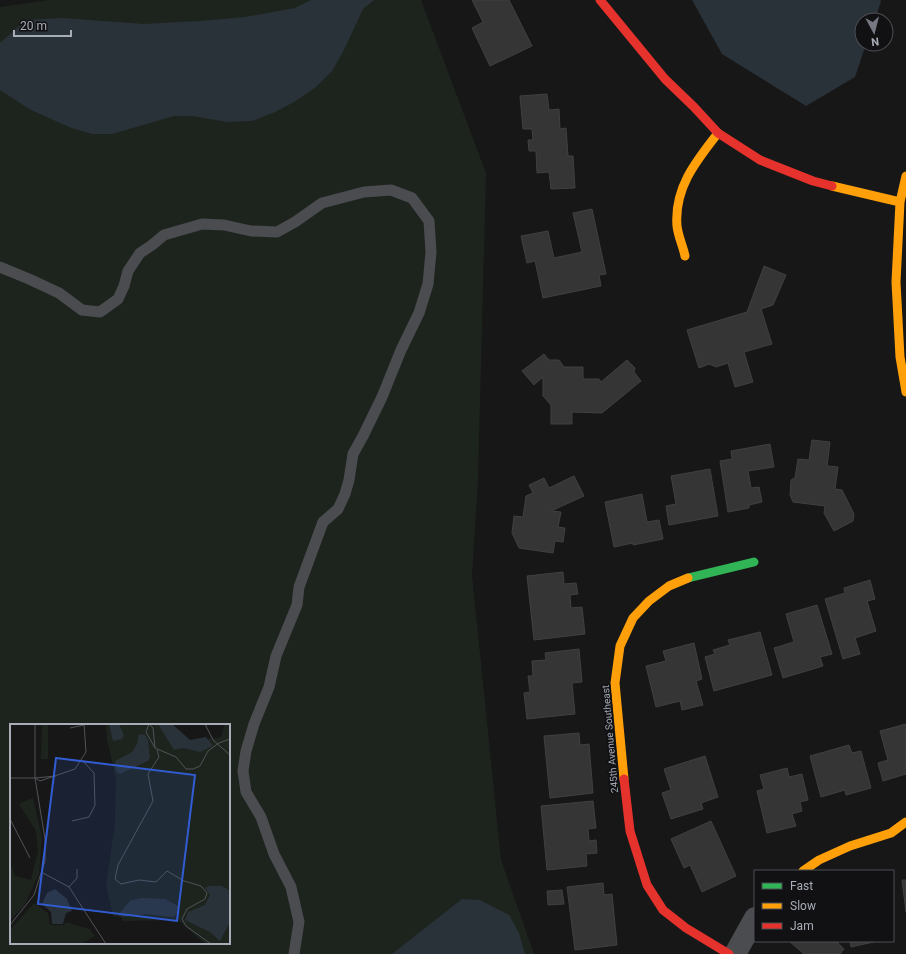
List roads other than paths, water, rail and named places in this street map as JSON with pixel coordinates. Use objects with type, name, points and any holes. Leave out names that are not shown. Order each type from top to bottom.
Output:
[{"type":"street","points":[[600,0],[666,79],[718,133],[760,160],[814,181],[900,202]]},
{"type":"street","points":[[685,256],[677,227],[678,197],[688,173],[718,133]]},
{"type":"street","points":[[906,176],[900,202],[896,282],[900,357],[906,392]]},
{"type":"street","name":"245th Avenue Southeast","points":[[729,954],[686,928],[663,910],[647,885],[630,831],[615,683],[620,646],[633,618],[649,601],[669,586],[691,577],[754,562]]},
{"type":"street","points":[[804,870],[819,860],[850,846],[901,830]]},
{"type":"street","points":[[735,954],[754,920]]},
{"type":"lane","points":[[0,267],[59,293],[82,310],[100,312],[118,299],[124,286],[128,270],[140,253],[164,235],[171,232],[202,224],[224,225],[252,231],[277,232],[295,222],[322,203],[364,192],[391,190],[412,198],[429,221],[431,252],[428,284],[419,313],[401,350],[379,404],[353,454],[345,494],[338,509],[323,522],[299,587],[297,605],[276,656],[269,687],[254,724],[246,752],[243,771],[246,792],[261,817],[274,854],[291,888],[299,922],[294,954]]}]
